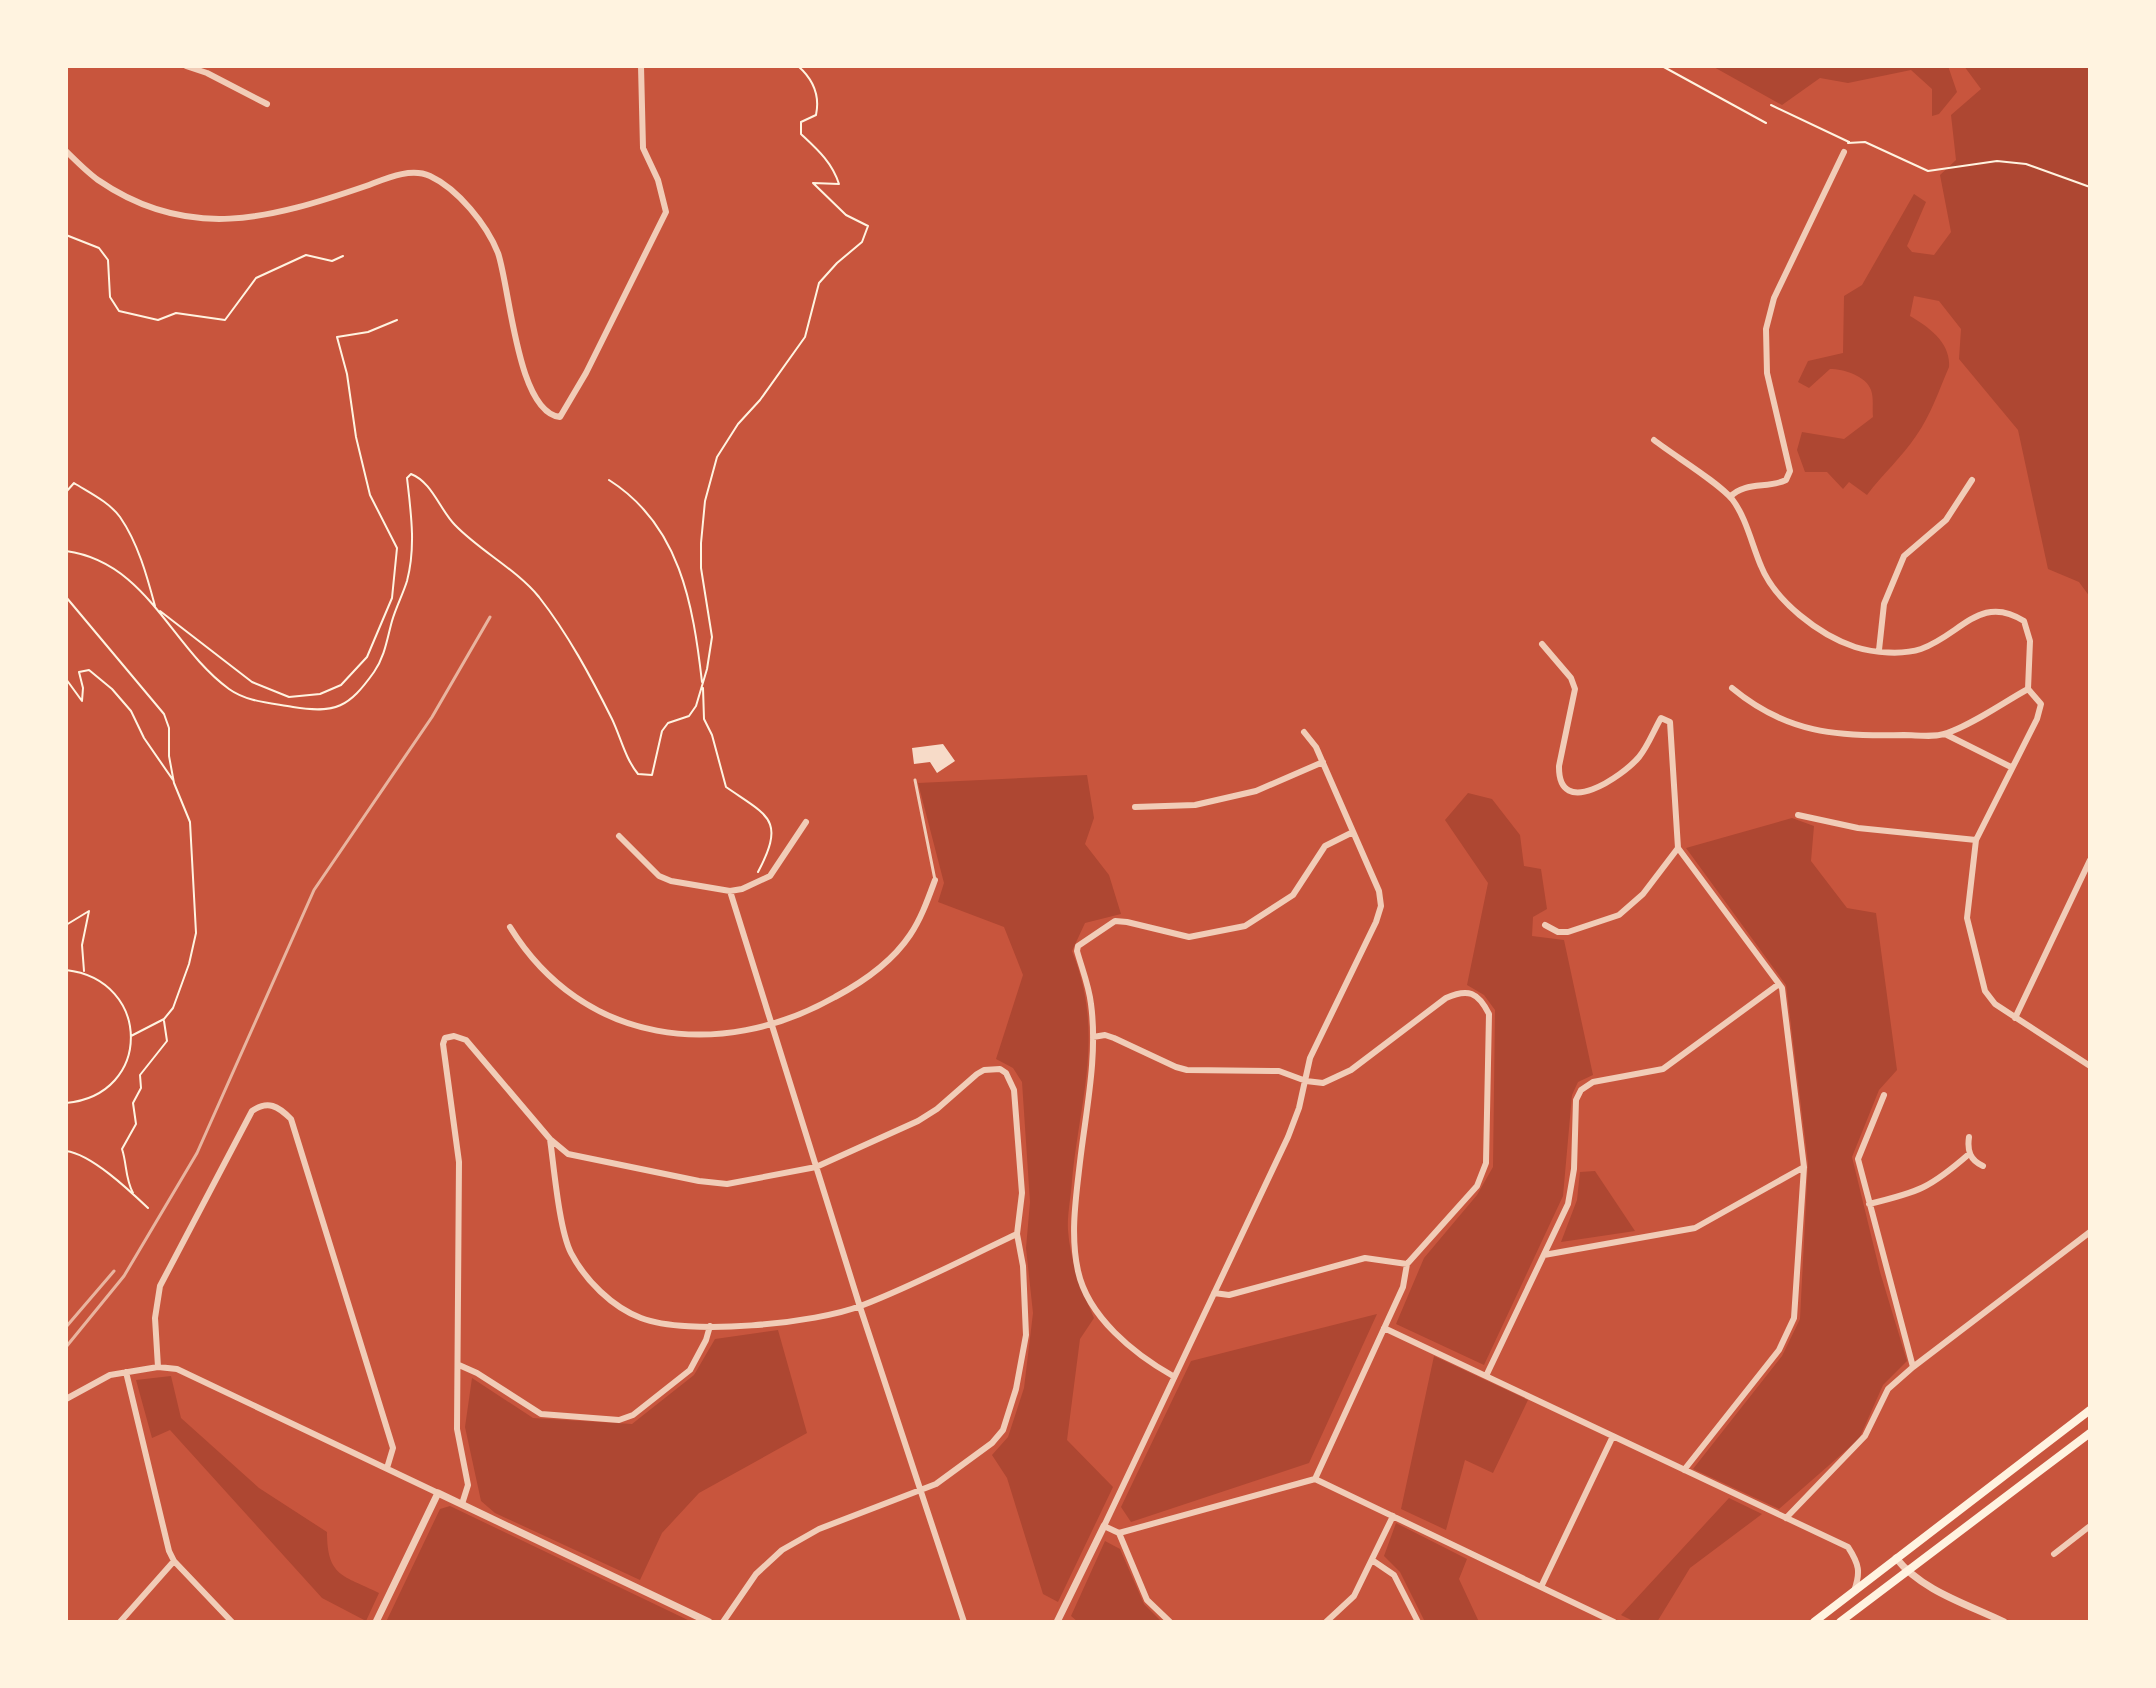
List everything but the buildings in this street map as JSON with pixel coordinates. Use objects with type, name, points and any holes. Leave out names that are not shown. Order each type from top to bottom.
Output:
[{"type":"main road","points":[[1814,1622],[2090,1410]]},
{"type":"main road","points":[[1840,1622],[2090,1433]]},
{"type":"street","points":[[186,66],[207,73],[267,104]]},
{"type":"street","points":[[66,151],[97,179],[128,197],[160,211],[205,218],[261,217],[396,175],[429,175],[463,203],[497,250],[530,387],[548,413],[560,417],[586,373],[667,208],[643,148],[641,66]]},
{"type":"street","points":[[1730,497],[1755,485],[1778,484],[1786,480],[1790,471],[1767,373],[1766,329],[1774,298],[1844,152]]},
{"type":"street","points":[[1654,440],[1730,497],[1739,511],[1762,570],[1785,603],[1832,637],[1857,648],[1897,653],[1922,649],[1988,611],[2009,612],[2024,621],[2030,641],[2028,689],[2041,704],[2037,719],[1976,840],[1968,921],[1985,991],[1995,1004],[2090,1066]]},
{"type":"street","points":[[1879,650],[1884,604],[1904,556],[1946,520],[1972,480]]},
{"type":"street","points":[[1542,644],[1571,678],[1575,689],[1559,766],[1559,778],[1565,788],[1587,793],[1638,758],[1661,718],[1670,722],[1678,848],[1782,988],[1804,1167],[1794,1318],[1779,1350],[1684,1470]]},
{"type":"street","points":[[1732,688],[1752,705],[1811,729],[1849,736],[1945,734],[2028,689]]},
{"type":"street","points":[[1061,1621],[1173,1376],[1288,1137],[1299,1108],[1310,1058],[1381,906],[1379,891],[1323,762],[1304,732]]},
{"type":"street","points":[[1945,734],[2011,767]]},
{"type":"street","points":[[1135,807],[1195,805],[1256,791],[1323,762]]},
{"type":"street","points":[[1798,815],[1858,828],[1976,840]]},
{"type":"street","points":[[619,836],[659,876],[671,881],[730,891],[770,876],[806,822]]},
{"type":"street","points":[[1173,1376],[1105,1324],[1078,1271],[1074,1227],[1093,1037],[1091,1004],[1077,951],[1082,942],[1115,921],[1189,937],[1245,926],[1293,895],[1325,846],[1353,832]]},
{"type":"street","points":[[1545,925],[1558,932],[1568,932],[1619,915],[1643,894],[1678,848]]},
{"type":"street","points":[[2015,1018],[2090,860]]},
{"type":"street","points":[[510,927],[556,984],[583,1004],[614,1019],[651,1029],[729,1035],[772,1026],[814,1009],[874,972],[910,936],[935,880]]},
{"type":"street","points":[[730,891],[860,1307],[964,1622]]},
{"type":"street","points":[[1486,1376],[1568,1204],[1574,1169],[1576,1100],[1581,1090],[1593,1082],[1663,1069],[1779,984]]},
{"type":"street","points":[[1093,1037],[1114,1038],[1187,1070],[1279,1071],[1306,1081],[1323,1083],[1351,1070],[1446,998],[1460,992],[1473,994],[1483,1002],[1489,1014],[1486,1163],[1477,1186],[1407,1264],[1403,1287],[1315,1479]]},
{"type":"street","points":[[462,1504],[468,1485],[457,1429],[459,1162],[443,1044],[445,1038],[454,1036],[466,1040],[550,1139],[568,1154],[727,1184],[816,1167],[918,1121],[937,1109],[977,1074],[984,1070],[1000,1069],[1006,1073],[1014,1090],[1022,1193],[1017,1234],[1026,1302],[1026,1335],[1016,1389],[1003,1430],[992,1443],[960,1467],[921,1491],[844,1518],[782,1550],[756,1574],[723,1622]]},
{"type":"street","points":[[1884,1095],[1858,1159],[1913,1367]]},
{"type":"street","points":[[158,1367],[155,1318],[160,1286],[252,1111],[262,1104],[278,1106],[291,1119],[393,1448],[387,1468]]},
{"type":"street","points":[[1969,1137],[1969,1154],[1983,1166]]},
{"type":"street","points":[[550,1139],[570,1251],[592,1282],[613,1303],[641,1319],[678,1325],[739,1327],[860,1307],[1017,1234]]},
{"type":"street","points":[[1869,1204],[1920,1191],[1939,1180],[1969,1154]]},
{"type":"street","points":[[1544,1255],[1695,1228],[1804,1167]]},
{"type":"street","points":[[1786,1518],[1865,1436],[1888,1389],[2090,1232]]},
{"type":"street","points":[[1214,1293],[1229,1295],[1365,1258],[1407,1264]]},
{"type":"street","points":[[459,1365],[541,1414],[619,1420],[633,1415],[690,1370],[710,1326]]},
{"type":"street","points":[[1384,1328],[1848,1547],[1858,1563],[1860,1574],[1854,1592]]},
{"type":"street","points":[[66,1399],[110,1375],[158,1367],[177,1369],[709,1622]]},
{"type":"street","points":[[126,1372],[169,1551],[174,1561],[232,1622]]},
{"type":"street","points":[[1541,1587],[1613,1436]]},
{"type":"street","points":[[1104,1526],[1119,1533],[1315,1479],[1614,1622]]},
{"type":"street","points":[[376,1622],[438,1493]]},
{"type":"street","points":[[1326,1622],[1354,1596],[1393,1516]]},
{"type":"street","points":[[2054,1554],[2090,1526]]},
{"type":"street","points":[[1119,1533],[1147,1600],[1170,1622]]},
{"type":"street","points":[[1896,1558],[1906,1571],[1926,1585],[2004,1622]]},
{"type":"street","points":[[1372,1560],[1394,1575],[1418,1622]]},
{"type":"street","points":[[120,1622],[174,1561]]},
{"type":"lane","points":[[915,780],[935,880]]},
{"type":"path","points":[[66,551],[95,559],[127,576],[198,662],[230,690],[249,699],[314,710],[340,707],[357,695],[382,661],[413,555],[407,478],[411,474],[417,476],[437,498],[452,522],[539,597],[575,650],[613,721],[630,763],[638,774],[652,775],[662,731],[668,723],[689,716],[696,706],[703,684],[712,637],[701,568],[701,543],[705,501],[717,457],[726,439],[760,400],[805,337],[819,283],[862,242],[868,226],[846,215],[813,183],[839,184],[835,171],[801,134],[801,122],[816,115],[819,97],[805,72],[798,66]]},
{"type":"path","points":[[1662,66],[1766,123]]},
{"type":"path","points":[[1771,105],[1849,142],[1865,142],[1928,171],[1997,161],[2026,164],[2090,187]]},
{"type":"path","points":[[1844,152],[1849,142]]},
{"type":"path","points":[[66,235],[99,248],[108,260],[110,297],[119,311],[158,320],[176,313],[225,320],[256,278],[306,255],[332,261],[343,256]]},
{"type":"path","points":[[66,492],[74,483],[97,497],[119,517],[144,566],[155,607],[252,682],[289,697],[320,694],[341,685],[367,657],[392,598],[397,548],[370,495],[337,337],[368,332],[397,320]]},
{"type":"path","points":[[609,480],[642,505],[669,542],[691,611],[703,684],[704,719],[712,735],[726,787],[765,813],[771,828],[771,847],[753,884]]},
{"type":"path","points":[[66,597],[164,714],[169,728],[169,756],[174,783]]},
{"type":"path","points":[[66,679],[82,701],[79,672],[89,670],[112,689],[131,711],[144,738],[174,783],[190,822],[196,933],[184,978],[173,1008],[164,1019],[131,1036]]},
{"type":"path","points":[[66,925],[89,911],[82,945],[84,973]]},
{"type":"path","points":[[66,970],[84,973],[101,981],[117,996],[128,1016],[131,1036],[125,1065],[111,1085],[87,1100],[66,1103]]},
{"type":"path","points":[[133,1193],[126,1179],[122,1149],[136,1124],[133,1103],[141,1088],[140,1075],[167,1041],[164,1019]]},
{"type":"path","points":[[66,1151],[80,1154],[133,1193],[148,1208]]},
{"type":"shaded area","points":[[1712,66],[1948,66],[1957,92],[1939,114],[1932,116],[1932,89],[1911,70],[1848,83],[1820,78],[1782,105]]},
{"type":"shaded area","points":[[1964,66],[2090,66],[2090,597],[2079,582],[2048,569],[2018,430],[1959,359],[1961,329],[1939,301],[1914,296],[1910,316],[1943,343],[1949,367],[1921,428],[1867,495],[1849,482],[1843,489],[1827,472],[1805,472],[1797,450],[1802,432],[1844,439],[1873,417],[1871,390],[1854,374],[1830,369],[1809,388],[1798,382],[1808,361],[1843,353],[1844,296],[1862,285],[1914,194],[1926,202],[1907,246],[1912,252],[1934,255],[1951,232],[1940,175],[1956,160],[1951,115],[1981,89]]},
{"type":"shaded area","points":[[1087,775],[1094,818],[1085,844],[1109,875],[1121,914],[1085,923],[1072,951],[1082,981],[1089,1038],[1068,1230],[1074,1264],[1094,1318],[1080,1339],[1067,1440],[1113,1487],[1058,1602],[1043,1594],[1007,1478],[992,1455],[1008,1437],[1024,1388],[1033,1313],[1026,1248],[1030,1202],[1022,1082],[1013,1068],[996,1059],[1023,975],[1004,927],[938,902],[944,883],[918,783]]},
{"type":"shaded area","points":[[1468,793],[1492,799],[1520,835],[1524,866],[1541,869],[1547,909],[1533,917],[1532,936],[1564,940],[1593,1075],[1578,1082],[1572,1095],[1563,1196],[1484,1365],[1396,1324],[1424,1258],[1477,1195],[1493,1167],[1495,1010],[1484,995],[1467,985],[1488,883],[1445,820]]},
{"type":"shaded area","points":[[1792,818],[1814,826],[1811,861],[1847,908],[1876,913],[1897,1070],[1879,1090],[1852,1157],[1880,1272],[1907,1361],[1883,1385],[1859,1439],[1779,1509],[1693,1469],[1782,1356],[1800,1319],[1808,1163],[1786,985],[1686,848]]},
{"type":"shaded area","points":[[1595,1171],[1635,1231],[1561,1242],[1577,1200],[1580,1172]]},
{"type":"shaded area","points":[[1377,1314],[1309,1463],[1131,1522],[1121,1507],[1191,1361]]},
{"type":"shaded area","points":[[778,1330],[807,1433],[699,1493],[662,1533],[640,1580],[495,1513],[481,1501],[465,1427],[472,1378],[533,1418],[632,1424],[694,1375],[715,1339]]},
{"type":"shaded area","points":[[1434,1356],[1528,1400],[1493,1473],[1465,1460],[1446,1530],[1401,1509]]},
{"type":"shaded area","points":[[171,1376],[181,1418],[259,1488],[327,1532],[334,1566],[347,1578],[379,1593],[366,1621],[322,1598],[170,1430],[152,1438],[136,1380]]},
{"type":"shaded area","points":[[1729,1498],[1762,1514],[1690,1568],[1657,1622],[1635,1622],[1621,1615]]},
{"type":"shaded area","points":[[450,1506],[692,1622],[386,1622],[440,1509]]},
{"type":"shaded area","points":[[1396,1523],[1467,1559],[1459,1579],[1479,1622],[1425,1622],[1400,1572],[1384,1556]]},
{"type":"shaded area","points":[[1105,1541],[1120,1549],[1144,1604],[1162,1622],[1078,1622],[1071,1616]]},
{"type":"railway","points":[[66,1347],[124,1276],[197,1153],[314,890],[432,717],[490,617]]},
{"type":"railway","points":[[66,1327],[114,1271]]}]
